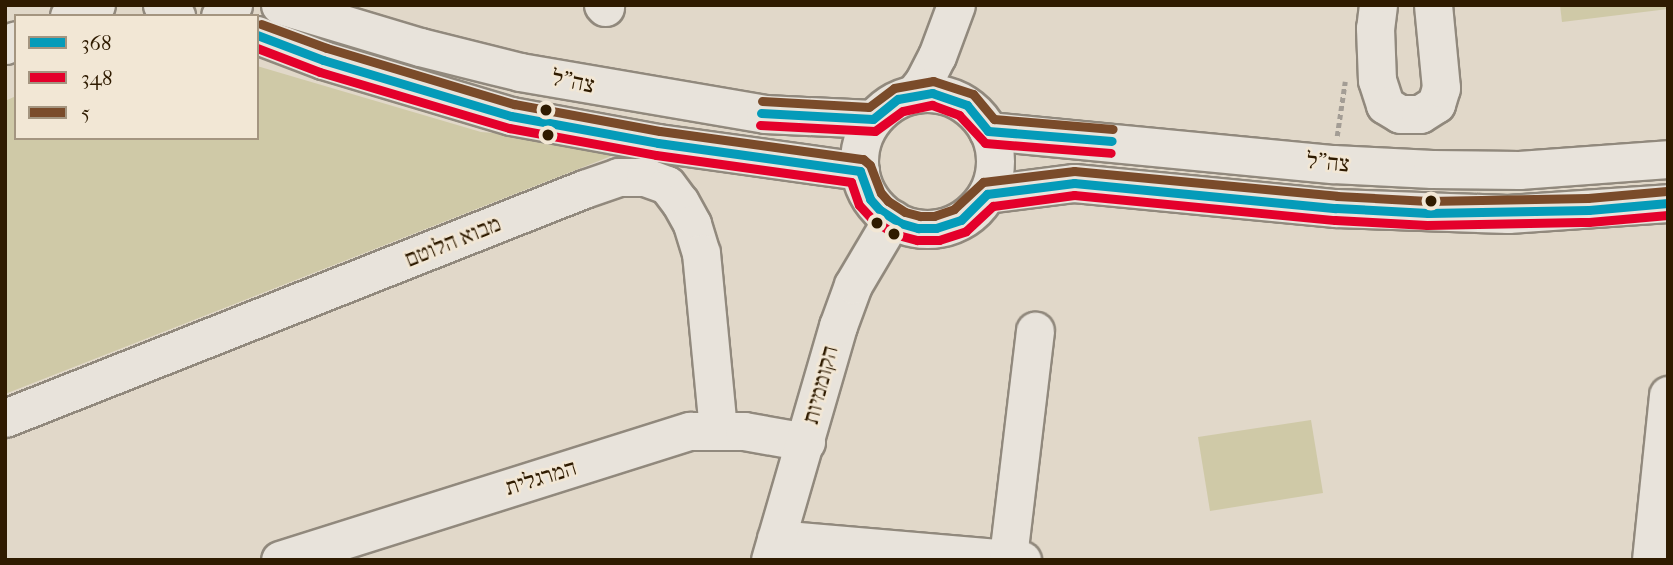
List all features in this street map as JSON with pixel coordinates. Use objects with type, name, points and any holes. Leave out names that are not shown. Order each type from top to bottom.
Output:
[{"type":"street","points":[[74,14],[96,5]]},
{"type":"street","name":"צה\"ל","points":[[281,5],[420,47],[561,79],[765,114],[873,119]]},
{"type":"street","points":[[1378,5],[1375,28],[1377,80],[1385,106],[1400,114],[1420,114],[1436,104],[1441,88],[1433,5]]},
{"type":"street","points":[[914,94],[924,81],[952,17]]},
{"type":"street","points":[[952,17],[950,78],[977,118],[995,163],[986,194],[969,215],[945,226],[918,228],[892,219],[870,199],[860,171],[861,144],[873,119],[898,99],[914,94],[941,95],[977,118]]},
{"type":"street","name":"צה\"ל","points":[[259,36],[323,60],[511,116],[658,143],[860,171]]},
{"type":"street","name":"צה\"ל","points":[[977,118],[1333,164],[1518,170],[1668,159]]},
{"type":"street","name":"מבוא הלוטם","points":[[5,418],[584,189],[618,177],[645,177],[667,185],[680,202],[692,225],[701,253],[718,429]]},
{"type":"street","name":"צה\"ל","points":[[986,194],[1074,183],[1336,208],[1508,214],[1668,202]]},
{"type":"street","name":"הקוממיות","points":[[773,549],[849,295],[892,219]]},
{"type":"street","points":[[773,549],[1015,558],[1035,331]]},
{"type":"street","points":[[1651,560],[1668,395]]},
{"type":"street","name":"המרגלית","points":[[279,560],[690,431],[718,429],[806,442]]},
{"type":"shaded area","points":[[1560,5],[1668,5],[1668,9],[1562,22]]},
{"type":"shaded area","points":[[259,67],[481,132],[642,144],[5,394],[5,101],[14,97],[14,140],[259,140]]},
{"type":"shaded area","points":[[1311,420],[1323,493],[1210,511],[1198,437]]},
{"type":"transit line","name":"5","points":[[261,24],[327,48],[514,104],[660,131],[863,159],[870,165],[881,193],[888,201],[905,212],[920,216],[934,216],[954,209],[983,182],[1074,171],[1337,196],[1428,201],[1588,198],[1667,191]]},
{"type":"transit line","name":"368","points":[[259,36],[323,60],[511,116],[658,143],[860,171],[870,199],[880,210],[900,223],[918,228],[936,228],[961,220],[987,194],[1074,183],[1336,208],[1428,213],[1589,210],[1668,203]]},
{"type":"transit line","name":"348","points":[[259,49],[320,72],[509,128],[656,155],[851,182],[859,205],[872,219],[894,234],[917,240],[939,240],[966,231],[993,206],[1074,195],[1335,220],[1427,225],[1589,222],[1668,215]]},
{"type":"transit line","name":"5","points":[[762,101],[869,107],[894,88],[933,81],[973,94],[994,119],[1113,129]]},
{"type":"transit line","name":"368","points":[[761,113],[873,119],[898,99],[932,93],[967,105],[988,131],[1112,141]]},
{"type":"transit line","name":"348","points":[[760,125],[875,131],[903,111],[932,105],[959,115],[985,143],[1111,153]]}]
